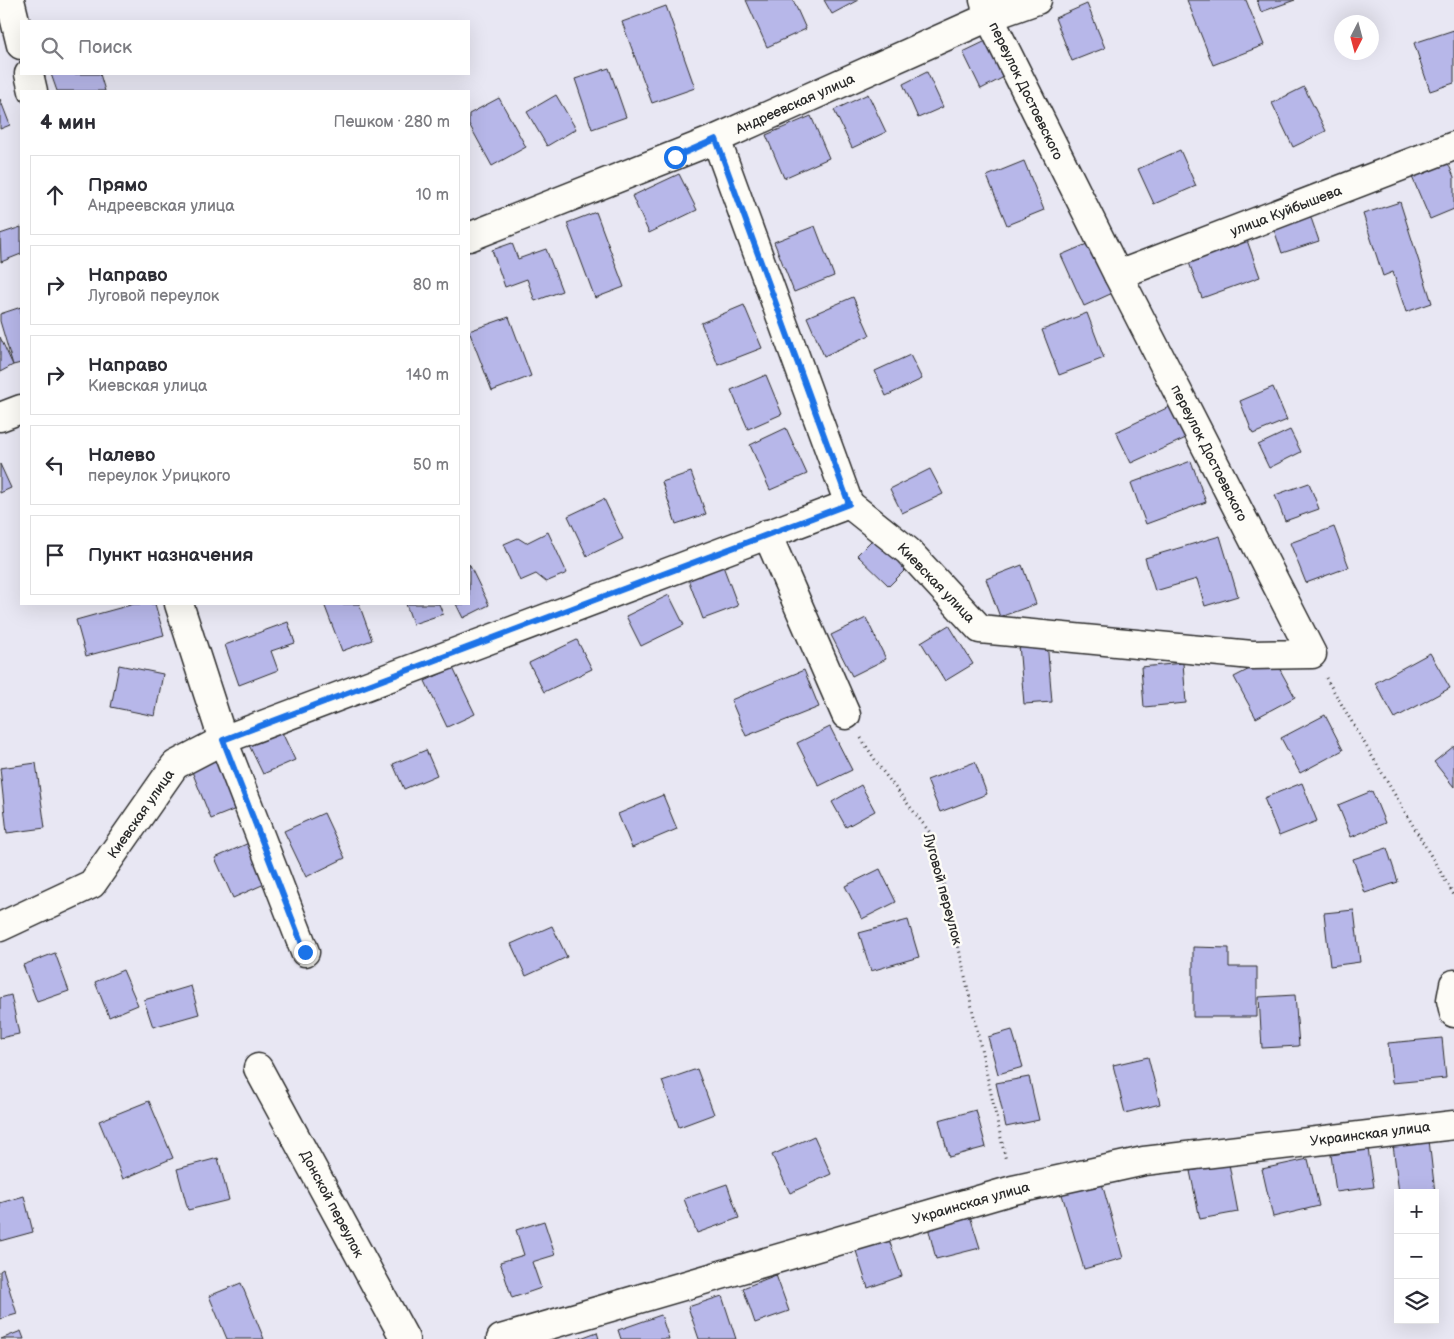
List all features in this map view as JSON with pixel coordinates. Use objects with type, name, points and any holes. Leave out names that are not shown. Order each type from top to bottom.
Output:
[{"type":"street","points":[[10,0],[20,41]]},
{"type":"street","name":"Андреевская улица","points":[[470,237],[716,139],[987,9],[1037,0]]},
{"type":"street","name":"переулок Достоевского","points":[[987,9],[1118,275],[1312,654]]},
{"type":"street","points":[[28,75],[33,90]]},
{"type":"street","points":[[716,139],[849,504]]},
{"type":"street","name":"улица Куйбышева","points":[[1118,275],[1454,146]]},
{"type":"street","points":[[0,417],[20,409]]},
{"type":"street","name":"Киевская улица","points":[[0,927],[92,884],[176,765],[223,740],[849,504],[908,551],[980,628],[1252,655],[1312,654]]},
{"type":"street","points":[[767,534],[846,715]]},
{"type":"street","points":[[179,605],[223,740],[305,952]]},
{"type":"street","points":[[1454,984],[1451,1000],[1454,1013]]},
{"type":"street","name":"Донской переулок","points":[[258,1068],[405,1339]]},
{"type":"street","name":"Украинская улица","points":[[501,1339],[1013,1190],[1144,1161],[1454,1125]]},
{"type":"path","points":[[1312,654],[1454,895]]},
{"type":"path","name":"Луговой переулок","points":[[846,715],[881,769],[931,834],[951,913],[1013,1190]]},
{"type":"building","points":[[746,0],[793,0],[806,29],[767,47]]},
{"type":"building","points":[[824,0],[858,0],[832,14]]},
{"type":"building","points":[[1187,0],[1246,0],[1264,45],[1213,65]]},
{"type":"building","points":[[1257,0],[1295,0],[1261,12]]},
{"type":"building","points":[[1087,4],[1105,48],[1072,61],[1055,18]]},
{"type":"building","points":[[666,6],[695,88],[652,103],[622,22]]},
{"type":"building","points":[[1454,30],[1454,83],[1430,91],[1414,43]]},
{"type":"building","points":[[988,40],[1006,76],[981,89],[963,52]]},
{"type":"building","points":[[609,68],[626,117],[592,129],[575,79]]},
{"type":"building","points":[[927,72],[943,107],[918,118],[903,84]]},
{"type":"building","points":[[51,75],[100,75],[105,90],[57,90]]},
{"type":"building","points":[[1304,87],[1326,131],[1293,147],[1272,103]]},
{"type":"building","points":[[868,94],[886,132],[852,148],[834,110]]},
{"type":"building","points":[[556,95],[576,129],[547,146],[527,112]]},
{"type":"building","points":[[499,98],[526,147],[492,166],[470,126],[470,113]]},
{"type":"building","points":[[0,99],[10,125],[0,129]]},
{"type":"building","points":[[811,116],[829,158],[784,178],[766,135]]},
{"type":"building","points":[[1180,150],[1196,186],[1154,204],[1138,169]]},
{"type":"building","points":[[1024,161],[1044,210],[1007,225],[987,176]]},
{"type":"building","points":[[1448,163],[1454,177],[1454,209],[1430,219],[1412,177]]},
{"type":"building","points":[[679,174],[697,210],[649,233],[632,196]]},
{"type":"building","points":[[1400,202],[1432,303],[1406,312],[1393,272],[1383,276],[1363,214]]},
{"type":"building","points":[[596,212],[624,287],[595,298],[567,223]]},
{"type":"building","points":[[1309,212],[1319,241],[1282,253],[1272,224]]},
{"type":"building","points":[[815,226],[834,276],[794,292],[774,242]]},
{"type":"building","points":[[20,227],[20,254],[1,262],[0,234]]},
{"type":"building","points":[[1243,229],[1260,277],[1202,298],[1184,249]]},
{"type":"building","points":[[1094,241],[1117,291],[1084,306],[1061,255]]},
{"type":"building","points":[[512,243],[518,259],[546,249],[562,291],[535,301],[527,279],[505,287],[492,250]]},
{"type":"building","points":[[853,297],[870,335],[824,356],[807,317]]},
{"type":"building","points":[[744,305],[762,348],[718,365],[701,323]]},
{"type":"building","points":[[20,307],[20,363],[13,365],[0,321],[0,314]]},
{"type":"building","points":[[1087,313],[1104,358],[1059,375],[1042,330]]},
{"type":"building","points":[[509,317],[531,376],[492,391],[470,331]]},
{"type":"building","points":[[0,337],[13,365],[0,372]]},
{"type":"building","points":[[910,355],[922,379],[886,396],[875,371]]},
{"type":"building","points":[[766,375],[782,414],[748,429],[731,390]]},
{"type":"building","points":[[1273,387],[1287,420],[1253,434],[1240,401]]},
{"type":"building","points":[[1171,406],[1186,438],[1131,463],[1116,432]]},
{"type":"building","points":[[786,428],[807,474],[770,490],[750,445]]},
{"type":"building","points":[[1290,430],[1301,452],[1269,468],[1258,445]]},
{"type":"building","points":[[1191,461],[1206,502],[1146,524],[1131,483]]},
{"type":"building","points":[[0,464],[11,488],[0,493]]},
{"type":"building","points":[[930,469],[943,494],[902,513],[890,489]]},
{"type":"building","points":[[691,472],[706,514],[676,524],[662,482]]},
{"type":"building","points":[[1309,483],[1319,509],[1285,521],[1275,495]]},
{"type":"building","points":[[604,499],[623,539],[587,556],[568,516]]},
{"type":"building","points":[[1334,527],[1349,567],[1306,583],[1290,543]]},
{"type":"building","points":[[548,532],[567,573],[546,582],[536,574],[520,581],[504,544],[518,538],[526,543]]},
{"type":"building","points":[[876,536],[908,567],[889,586],[857,555]]},
{"type":"building","points":[[1220,536],[1238,596],[1205,606],[1197,579],[1155,591],[1145,558]]},
{"type":"building","points":[[1022,565],[1036,604],[1000,617],[986,579]]},
{"type":"building","points":[[470,566],[489,605],[463,618],[456,605],[470,605]]},
{"type":"building","points":[[723,566],[738,606],[703,619],[688,579]]},
{"type":"building","points":[[669,595],[684,625],[641,646],[626,616]]},
{"type":"building","points":[[130,605],[155,605],[164,635],[86,656],[76,620]]},
{"type":"building","points":[[324,605],[359,605],[372,640],[342,651]]},
{"type":"building","points":[[406,605],[439,605],[443,614],[413,624]]},
{"type":"building","points":[[866,618],[886,659],[852,676],[831,635]]},
{"type":"building","points":[[288,622],[295,643],[271,651],[278,670],[239,685],[225,645]]},
{"type":"building","points":[[949,625],[973,664],[945,681],[921,642]]},
{"type":"building","points":[[577,640],[592,669],[544,692],[529,663]]},
{"type":"building","points":[[1047,641],[1052,702],[1024,704],[1019,644]]},
{"type":"building","points":[[1430,653],[1450,688],[1395,718],[1375,683]]},
{"type":"building","points":[[1273,657],[1295,697],[1256,718],[1234,677]]},
{"type":"building","points":[[1183,663],[1186,703],[1144,707],[1141,667]]},
{"type":"building","points":[[119,665],[163,674],[155,716],[111,707]]},
{"type":"building","points":[[453,668],[475,714],[447,727],[425,681]]},
{"type":"building","points":[[804,670],[819,707],[746,736],[731,700]]},
{"type":"building","points":[[1325,715],[1343,750],[1300,773],[1281,738]]},
{"type":"building","points":[[279,726],[295,760],[263,774],[247,741]]},
{"type":"building","points":[[830,727],[852,770],[819,786],[797,743]]},
{"type":"building","points":[[1454,746],[1454,787],[1434,762]]},
{"type":"building","points":[[426,750],[437,775],[404,789],[393,764]]},
{"type":"building","points":[[221,757],[241,807],[211,819],[191,769]]},
{"type":"building","points":[[975,762],[987,794],[940,812],[927,780]]},
{"type":"building","points":[[36,763],[45,828],[7,833],[0,768]]},
{"type":"building","points":[[1302,783],[1317,821],[1279,836],[1264,798]]},
{"type":"building","points":[[861,785],[875,811],[846,827],[832,802]]},
{"type":"building","points":[[1372,791],[1385,823],[1351,837],[1338,805]]},
{"type":"building","points":[[663,795],[677,829],[632,848],[618,814]]},
{"type":"building","points":[[324,813],[345,858],[306,877],[284,831]]},
{"type":"building","points":[[251,842],[269,882],[233,898],[215,858]]},
{"type":"building","points":[[1387,848],[1398,882],[1365,893],[1353,859]]},
{"type":"building","points":[[880,869],[896,902],[862,919],[845,886]]},
{"type":"building","points":[[1354,910],[1360,962],[1330,966],[1324,913]]},
{"type":"building","points":[[908,920],[919,957],[871,971],[859,933]]},
{"type":"building","points":[[552,926],[567,957],[526,976],[511,944]]},
{"type":"building","points":[[1193,947],[1229,948],[1229,967],[1257,967],[1257,1017],[1193,1017]]},
{"type":"building","points":[[55,953],[69,991],[37,1002],[23,965]]},
{"type":"building","points":[[123,970],[138,1005],[109,1017],[95,982]]},
{"type":"building","points":[[191,986],[199,1014],[153,1027],[144,1000]]},
{"type":"building","points":[[11,995],[19,1034],[0,1038],[0,998]]},
{"type":"building","points":[[1295,995],[1299,1046],[1262,1048],[1259,997]]},
{"type":"building","points":[[1012,1030],[1023,1067],[998,1074],[988,1037]]},
{"type":"building","points":[[1442,1038],[1446,1078],[1392,1083],[1388,1043]]},
{"type":"building","points":[[1148,1057],[1160,1104],[1125,1113],[1113,1065]]},
{"type":"building","points":[[697,1069],[714,1114],[679,1127],[662,1081]]},
{"type":"building","points":[[1029,1077],[1039,1120],[1006,1127],[996,1083]]},
{"type":"building","points":[[149,1101],[173,1158],[123,1179],[99,1121]]},
{"type":"building","points":[[976,1110],[986,1147],[949,1157],[939,1120]]},
{"type":"building","points":[[814,1136],[831,1174],[790,1193],[772,1155]]},
{"type":"building","points":[[1429,1140],[1435,1189],[1398,1189],[1393,1145]]},
{"type":"building","points":[[1368,1149],[1374,1187],[1336,1192],[1331,1155]]},
{"type":"building","points":[[218,1158],[229,1200],[188,1210],[177,1169]]},
{"type":"building","points":[[1308,1159],[1319,1206],[1273,1217],[1262,1169]]},
{"type":"building","points":[[1229,1164],[1238,1212],[1200,1219],[1190,1171]]},
{"type":"building","points":[[1101,1180],[1123,1258],[1084,1269],[1061,1191]]},
{"type":"building","points":[[727,1184],[739,1218],[697,1233],[684,1199]]},
{"type":"building","points":[[24,1196],[33,1232],[0,1241],[0,1203]]},
{"type":"building","points":[[970,1216],[980,1248],[936,1259],[928,1227]]},
{"type":"building","points":[[544,1221],[555,1255],[532,1262],[541,1288],[512,1298],[500,1262],[524,1255],[516,1230]]},
{"type":"building","points":[[889,1240],[902,1276],[868,1288],[856,1251]]},
{"type":"building","points":[[3,1269],[17,1314],[0,1319],[0,1271]]},
{"type":"building","points":[[776,1275],[789,1311],[755,1323],[743,1288]]},
{"type":"building","points":[[241,1283],[264,1339],[227,1339],[209,1296]]},
{"type":"building","points":[[722,1296],[736,1339],[699,1339],[688,1307]]},
{"type":"building","points":[[661,1315],[669,1339],[621,1339],[618,1330]]},
{"type":"building","points":[[21,1331],[24,1339],[1,1339]]},
{"type":"building","points":[[597,1332],[599,1339],[578,1339]]},
{"type":"route","points":[[305,952],[223,740],[849,504],[716,139],[675,157]]}]
